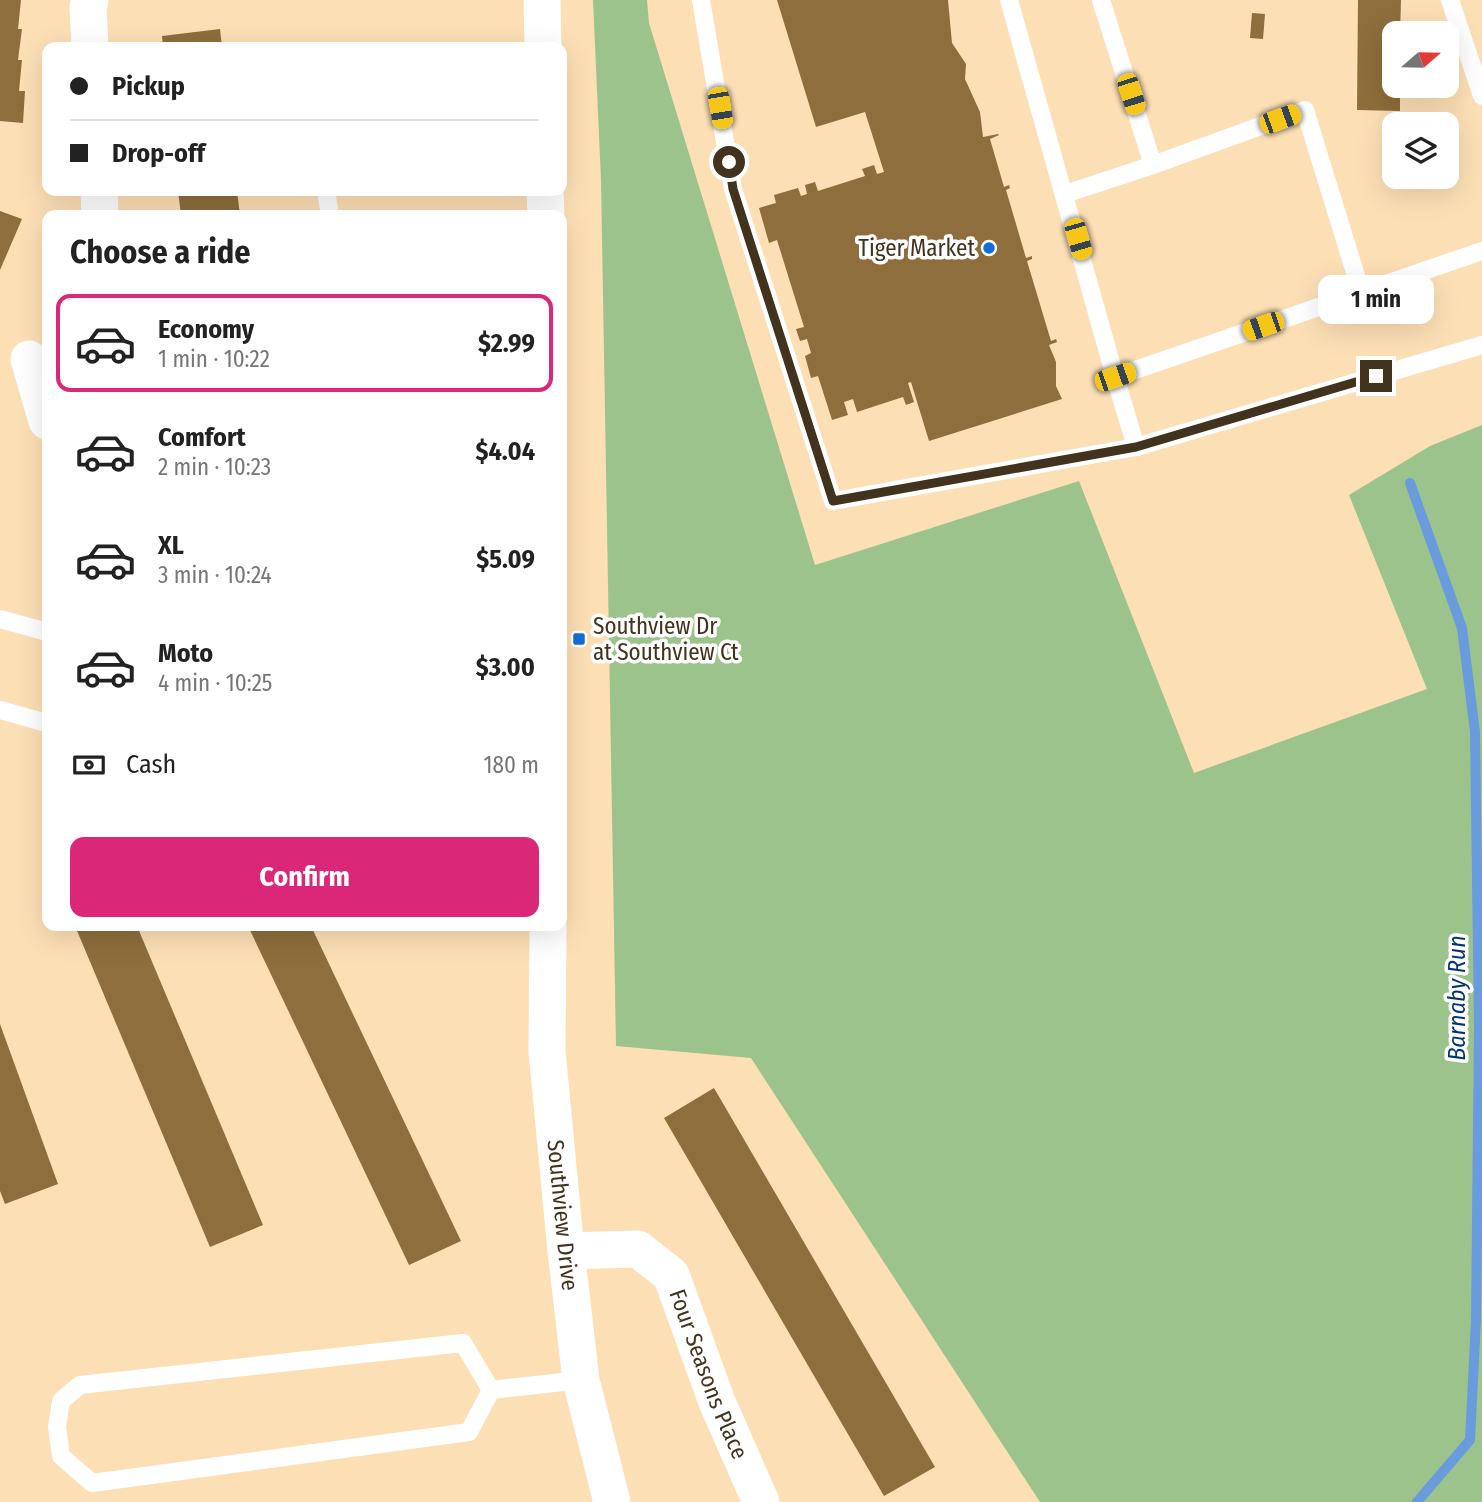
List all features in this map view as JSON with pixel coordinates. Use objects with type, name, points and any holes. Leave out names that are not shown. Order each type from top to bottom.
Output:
[{"type":"street","points":[[90,0],[90,42]]},
{"type":"street","points":[[542,0],[543,42]]},
{"type":"street","points":[[25,349],[42,405]]},
{"type":"street","name":"Southview Drive","points":[[548,931],[547,1051],[566,1251],[582,1380],[612,1502]]},
{"type":"street","name":"Four Seasons Place","points":[[566,1251],[638,1249],[671,1275],[717,1402],[761,1502]]},
{"type":"lane","points":[[701,0],[733,189],[833,501],[1136,447],[1482,345]]},
{"type":"lane","points":[[1009,0],[1136,447]]},
{"type":"lane","points":[[1101,0],[1153,165]]},
{"type":"lane","points":[[1450,0],[1482,96]]},
{"type":"lane","points":[[1065,194],[1305,110],[1362,292]]},
{"type":"lane","points":[[1115,377],[1482,251]]},
{"type":"lane","points":[[0,619],[42,631]]},
{"type":"lane","points":[[0,710],[42,722]]},
{"type":"lane","points":[[463,1343],[491,1390],[469,1432],[92,1483],[61,1456],[57,1427],[61,1401],[80,1385],[463,1343]]},
{"type":"lane","points":[[491,1390],[582,1380]]},
{"type":"green space","points":[[593,0],[647,0],[649,23],[815,565],[1079,481],[1194,773],[1427,689],[1349,495],[1430,446],[1482,425],[1482,1502],[1040,1502],[751,1058],[616,1046],[601,180]]},
{"type":"building","points":[[0,0],[21,0],[18,29],[22,29],[18,60],[22,60],[19,91],[25,91],[23,123],[0,121]]},
{"type":"building","points":[[777,0],[948,0],[952,43],[966,64],[965,79],[980,112],[983,137],[999,135],[990,139],[1004,187],[1009,185],[1010,188],[1006,190],[1026,258],[1032,256],[1032,259],[1027,261],[1051,341],[1056,339],[1057,342],[1049,345],[1056,362],[1056,386],[1062,399],[929,441],[911,382],[908,383],[914,402],[906,405],[903,397],[857,412],[853,399],[844,402],[848,415],[832,420],[818,376],[811,378],[805,356],[811,353],[807,339],[800,341],[796,329],[804,327],[777,240],[769,243],[759,208],[776,203],[774,195],[798,188],[801,196],[807,194],[805,185],[815,182],[818,191],[865,176],[862,169],[874,165],[877,174],[884,172],[865,112],[816,127]]},
{"type":"building","points":[[1358,0],[1401,0],[1400,21],[1382,21],[1382,98],[1400,98],[1400,111],[1357,110]]},
{"type":"building","points":[[1252,13],[1265,14],[1263,39],[1250,38]]},
{"type":"building","points":[[220,29],[221,42],[163,42],[162,36]]},
{"type":"building","points":[[179,196],[238,196],[239,210],[180,210]]},
{"type":"building","points":[[0,211],[22,219],[0,270]]},
{"type":"building","points":[[77,931],[139,931],[263,1225],[210,1247]]},
{"type":"building","points":[[250,931],[313,931],[461,1241],[409,1265]]},
{"type":"building","points":[[0,1024],[58,1184],[5,1204],[0,1191]]},
{"type":"building","points":[[714,1088],[935,1467],[884,1496],[664,1118]]},
{"type":"waterway","name":"Barnaby Run","points":[[1410,483],[1462,628],[1475,732],[1479,1025],[1476,1320],[1470,1440],[1417,1502]]},
{"type":"place","name":"Tiger Market","points":[[989,248]]},
{"type":"place","name":"Southview Dr at Southview Ct","points":[[579,639]]},
{"type":"route","points":[[729,162],[733,189],[833,501],[1136,447],[1376,376]]}]
